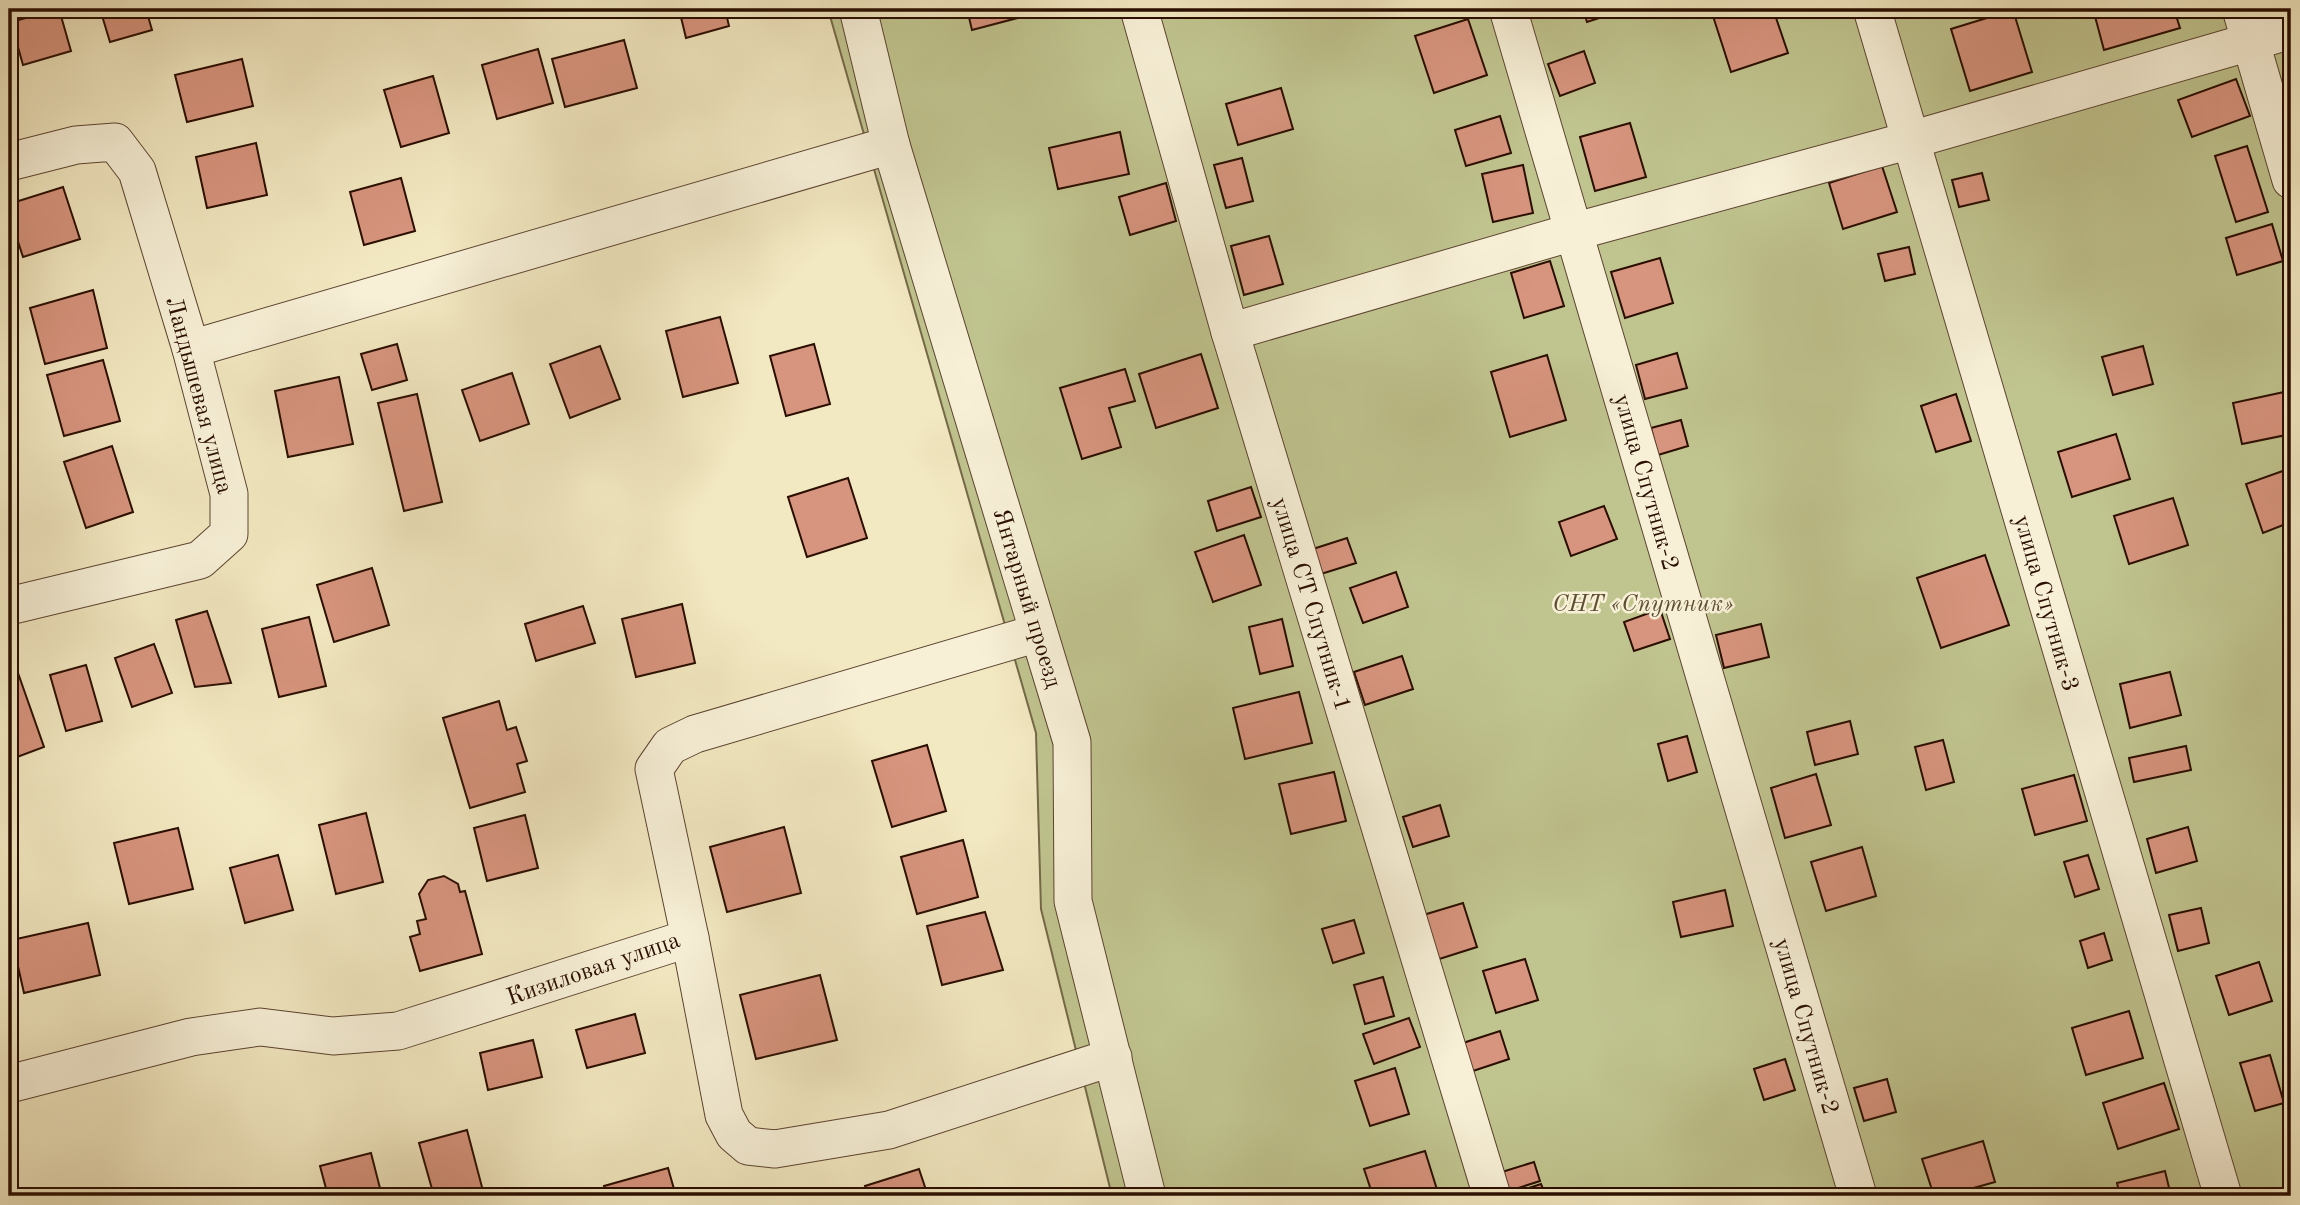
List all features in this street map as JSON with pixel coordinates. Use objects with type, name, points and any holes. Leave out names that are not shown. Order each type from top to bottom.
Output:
[{"type":"street","name":"Янтарный проезд","points":[[858,9],[891,145],[1072,742],[1073,901],[1147,1196]]},
{"type":"street","name":"улица СТ Спутник-1","points":[[1139,9],[1230,332],[1492,1196]]},
{"type":"street","name":"улица Спутник-2","points":[[1508,9],[1858,1196]]},
{"type":"street","name":"улица Спутник-3","points":[[1872,9],[2223,1196]]},
{"type":"street","points":[[1230,332],[1573,232],[1911,140],[2246,25],[2291,30]]},
{"type":"street","points":[[2246,25],[2291,180]]},
{"type":"street","name":"Ландышевая улица","points":[[9,163],[76,145],[115,142],[137,171],[191,349],[229,494],[229,534],[200,559],[9,606]]},
{"type":"street","points":[[191,349],[891,145]]},
{"type":"street","name":"Кизиловая улица","points":[[9,1084],[205,1035],[260,1027],[333,1036],[398,1031],[690,938],[654,769],[670,746],[695,734],[1038,633]]},
{"type":"street","points":[[690,938],[724,1115],[734,1134],[748,1146],[775,1149],[889,1130],[1113,1057]]},
{"type":"green space","name":"СНТ «Спутник»","points":[[828,9],[2291,9],[2291,1196],[1112,1196],[1041,909],[1036,733]]},
{"type":"building","points":[[59,9],[71,51],[23,65],[11,22]]},
{"type":"building","points":[[100,9],[146,9],[152,30],[110,42]]},
{"type":"building","points":[[679,9],[725,9],[729,26],[686,38]]},
{"type":"building","points":[[967,9],[1043,9],[1044,11],[972,30]]},
{"type":"building","points":[[1583,9],[1627,9],[1587,22]]},
{"type":"building","points":[[1724,9],[1773,9],[1788,53],[1731,72],[1712,13]]},
{"type":"building","points":[[2093,9],[2174,9],[2180,28],[2104,50]]},
{"type":"building","points":[[2013,10],[2032,72],[1970,91],[1951,29]]},
{"type":"building","points":[[1468,19],[1487,75],[1434,93],[1415,36]]},
{"type":"building","points":[[624,40],[637,88],[565,107],[552,59]]},
{"type":"building","points":[[538,49],[553,103],[497,119],[482,65]]},
{"type":"building","points":[[1584,51],[1595,83],[1560,96],[1548,64]]},
{"type":"building","points":[[242,59],[253,106],[187,122],[175,75]]},
{"type":"building","points":[[433,76],[449,133],[401,147],[384,90]]},
{"type":"building","points":[[2236,79],[2250,116],[2192,137],[2178,100]]},
{"type":"building","points":[[1281,88],[1293,129],[1238,145],[1226,104]]},
{"type":"building","points":[[1500,116],[1511,153],[1466,166],[1455,130]]},
{"type":"building","points":[[1630,123],[1646,177],[1595,191],[1580,137]]},
{"type":"building","points":[[1120,132],[1129,174],[1058,189],[1049,148]]},
{"type":"building","points":[[256,143],[267,195],[207,208],[196,157]]},
{"type":"building","points":[[2247,146],[2268,212],[2236,222],[2215,156]]},
{"type":"building","points":[[1242,158],[1253,201],[1226,208],[1214,165]]},
{"type":"building","points":[[1523,165],[1533,213],[1493,222],[1482,174]]},
{"type":"building","points":[[1882,166],[1897,212],[1843,229],[1829,183]]},
{"type":"building","points":[[1982,173],[1989,200],[1959,207],[1952,180]]},
{"type":"building","points":[[401,178],[415,231],[364,245],[350,192]]},
{"type":"building","points":[[1166,183],[1176,221],[1130,235],[1119,197]]},
{"type":"building","points":[[63,187],[80,239],[23,257],[9,214],[9,204]]},
{"type":"building","points":[[2272,224],[2283,261],[2237,275],[2226,238]]},
{"type":"building","points":[[1269,236],[1283,284],[1244,295],[1231,246]]},
{"type":"building","points":[[1909,247],[1915,274],[1885,281],[1878,254]]},
{"type":"building","points":[[1660,258],[1673,303],[1625,318],[1611,272]]},
{"type":"building","points":[[1550,261],[1564,306],[1524,318],[1511,273]]},
{"type":"building","points":[[93,290],[107,348],[45,364],[30,308]]},
{"type":"building","points":[[720,317],[738,383],[683,397],[666,331]]},
{"type":"building","points":[[397,344],[407,380],[372,390],[361,354]]},
{"type":"building","points":[[814,344],[830,404],[786,416],[770,356]]},
{"type":"building","points":[[600,346],[620,399],[570,418],[550,364]]},
{"type":"building","points":[[2143,346],[2153,384],[2113,395],[2102,357]]},
{"type":"building","points":[[1677,353],[1687,388],[1645,399],[1636,365]]},
{"type":"building","points":[[1201,354],[1218,408],[1156,428],[1139,374]]},
{"type":"building","points":[[1547,355],[1566,420],[1510,437],[1491,372]]},
{"type":"building","points":[[103,360],[120,421],[64,436],[47,375]]},
{"type":"building","points":[[1125,369],[1135,401],[1109,408],[1121,447],[1082,459],[1060,388]]},
{"type":"building","points":[[512,373],[529,424],[480,441],[462,390]]},
{"type":"building","points":[[339,377],[353,444],[288,457],[275,391]]},
{"type":"building","points":[[2284,392],[2291,434],[2242,444],[2233,403]]},
{"type":"building","points":[[417,394],[442,502],[404,511],[378,403]]},
{"type":"building","points":[[1956,394],[1971,441],[1936,452],[1921,406]]},
{"type":"building","points":[[1681,420],[1688,446],[1658,455],[1651,428]]},
{"type":"building","points":[[2116,434],[2130,479],[2072,497],[2058,452]]},
{"type":"building","points":[[112,446],[133,512],[86,528],[64,462]]},
{"type":"building","points":[[2291,468],[2291,522],[2263,533],[2246,484]]},
{"type":"building","points":[[848,478],[867,538],[807,557],[788,497]]},
{"type":"building","points":[[1251,487],[1261,517],[1217,531],[1208,501]]},
{"type":"building","points":[[2173,498],[2188,545],[2129,564],[2114,516]]},
{"type":"building","points":[[1604,506],[1617,539],[1571,556],[1559,522]]},
{"type":"building","points":[[1244,535],[1261,585],[1213,602],[1195,552]]},
{"type":"building","points":[[1347,538],[1356,563],[1321,574],[1313,549]]},
{"type":"building","points":[[1985,555],[2009,625],[1941,648],[1917,578]]},
{"type":"building","points":[[372,568],[389,625],[334,642],[317,585]]},
{"type":"building","points":[[1396,572],[1408,607],[1363,623],[1350,588]]},
{"type":"building","points":[[682,604],[695,663],[636,677],[622,619]]},
{"type":"building","points":[[583,606],[595,643],[536,661],[525,624]]},
{"type":"building","points":[[1660,609],[1670,639],[1634,651],[1624,622]]},
{"type":"building","points":[[207,611],[231,683],[195,687],[176,620]]},
{"type":"building","points":[[309,617],[326,686],[279,697],[262,629]]},
{"type":"building","points":[[1282,619],[1293,666],[1260,674],[1249,627]]},
{"type":"building","points":[[1761,624],[1769,657],[1724,668],[1716,635]]},
{"type":"building","points":[[154,644],[172,693],[132,707],[115,658]]},
{"type":"building","points":[[1402,656],[1413,689],[1365,705],[1354,672]]},
{"type":"building","points":[[86,665],[102,721],[66,731],[50,675]]},
{"type":"building","points":[[2170,672],[2181,715],[2130,728],[2120,684]]},
{"type":"building","points":[[18,673],[44,747],[9,760],[9,676]]},
{"type":"building","points":[[1299,692],[1312,743],[1245,759],[1233,708]]},
{"type":"building","points":[[499,701],[507,730],[516,727],[527,761],[517,764],[525,792],[470,808],[443,718]]},
{"type":"building","points":[[1850,721],[1858,754],[1815,765],[1807,732]]},
{"type":"building","points":[[1687,736],[1697,772],[1668,781],[1658,744]]},
{"type":"building","points":[[1943,740],[1954,782],[1926,790],[1915,747]]},
{"type":"building","points":[[927,745],[946,811],[892,827],[872,761]]},
{"type":"building","points":[[2186,746],[2191,770],[2134,782],[2129,758]]},
{"type":"building","points":[[1334,772],[1346,821],[1291,834],[1279,784]]},
{"type":"building","points":[[1816,774],[1831,825],[1785,838],[1771,788]]},
{"type":"building","points":[[2074,775],[2087,821],[2035,835],[2022,789]]},
{"type":"building","points":[[1440,805],[1449,836],[1413,847],[1403,817]]},
{"type":"building","points":[[366,813],[383,882],[336,894],[319,825]]},
{"type":"building","points":[[525,815],[538,868],[487,881],[474,828]]},
{"type":"building","points":[[784,827],[801,893],[727,912],[710,847]]},
{"type":"building","points":[[2188,827],[2197,861],[2156,873],[2147,839]]},
{"type":"building","points":[[178,828],[193,889],[129,904],[114,843]]},
{"type":"building","points":[[963,840],[978,897],[917,914],[901,857]]},
{"type":"building","points":[[1862,847],[1876,896],[1826,911],[1811,862]]},
{"type":"building","points":[[278,855],[293,910],[245,923],[230,868]]},
{"type":"building","points":[[2088,855],[2099,889],[2075,897],[2064,862]]},
{"type":"building","points":[[444,876],[458,884],[460,892],[465,891],[482,954],[420,971],[410,937],[420,934],[417,921],[426,919],[419,894],[428,880]]},
{"type":"building","points":[[1725,890],[1733,926],[1681,937],[1673,902]]},
{"type":"building","points":[[1463,903],[1477,947],[1433,961],[1420,916]]},
{"type":"building","points":[[2201,908],[2209,943],[2178,951],[2169,915]]},
{"type":"building","points":[[985,912],[1003,970],[942,985],[927,926]]},
{"type":"building","points":[[1354,920],[1364,953],[1333,963],[1322,929]]},
{"type":"building","points":[[88,923],[100,975],[24,993],[12,940]]},
{"type":"building","points":[[2104,933],[2112,960],[2088,968],[2080,941]]},
{"type":"building","points":[[1525,959],[1538,1000],[1496,1013],[1483,971]]},
{"type":"building","points":[[2259,962],[2272,1001],[2229,1015],[2216,976]]},
{"type":"building","points":[[820,975],[837,1040],[756,1059],[740,995]]},
{"type":"building","points":[[1383,977],[1394,1016],[1365,1024],[1354,985]]},
{"type":"building","points":[[2129,1011],[2143,1058],[2086,1075],[2072,1028]]},
{"type":"building","points":[[635,1014],[645,1053],[587,1068],[576,1030]]},
{"type":"building","points":[[1409,1018],[1420,1047],[1374,1064],[1363,1034]]},
{"type":"building","points":[[1500,1031],[1509,1059],[1473,1071],[1463,1043]]},
{"type":"building","points":[[533,1040],[542,1077],[488,1090],[480,1053]]},
{"type":"building","points":[[2270,1055],[2284,1103],[2255,1111],[2240,1063]]},
{"type":"building","points":[[1785,1059],[1795,1090],[1764,1100],[1754,1069]]},
{"type":"building","points":[[1395,1068],[1409,1114],[1370,1126],[1355,1081]]},
{"type":"building","points":[[1887,1079],[1896,1112],[1864,1121],[1854,1088]]},
{"type":"building","points":[[2164,1083],[2179,1129],[2118,1149],[2103,1103]]},
{"type":"building","points":[[467,1130],[483,1191],[462,1196],[434,1196],[419,1143]]},
{"type":"building","points":[[1983,1141],[1995,1182],[1945,1196],[1934,1196],[1922,1159]]},
{"type":"building","points":[[1425,1151],[1439,1196],[1373,1196],[1364,1169]]},
{"type":"building","points":[[371,1153],[382,1196],[328,1196],[320,1166]]},
{"type":"building","points":[[1534,1162],[1540,1181],[1509,1191],[1502,1172]]},
{"type":"building","points":[[668,1168],[676,1196],[607,1196],[604,1186]]},
{"type":"building","points":[[919,1169],[928,1196],[868,1196],[865,1186]]},
{"type":"building","points":[[2165,1171],[2171,1196],[2120,1196],[2117,1183]]},
{"type":"building","points":[[1541,1184],[1546,1196],[1508,1195]]}]
